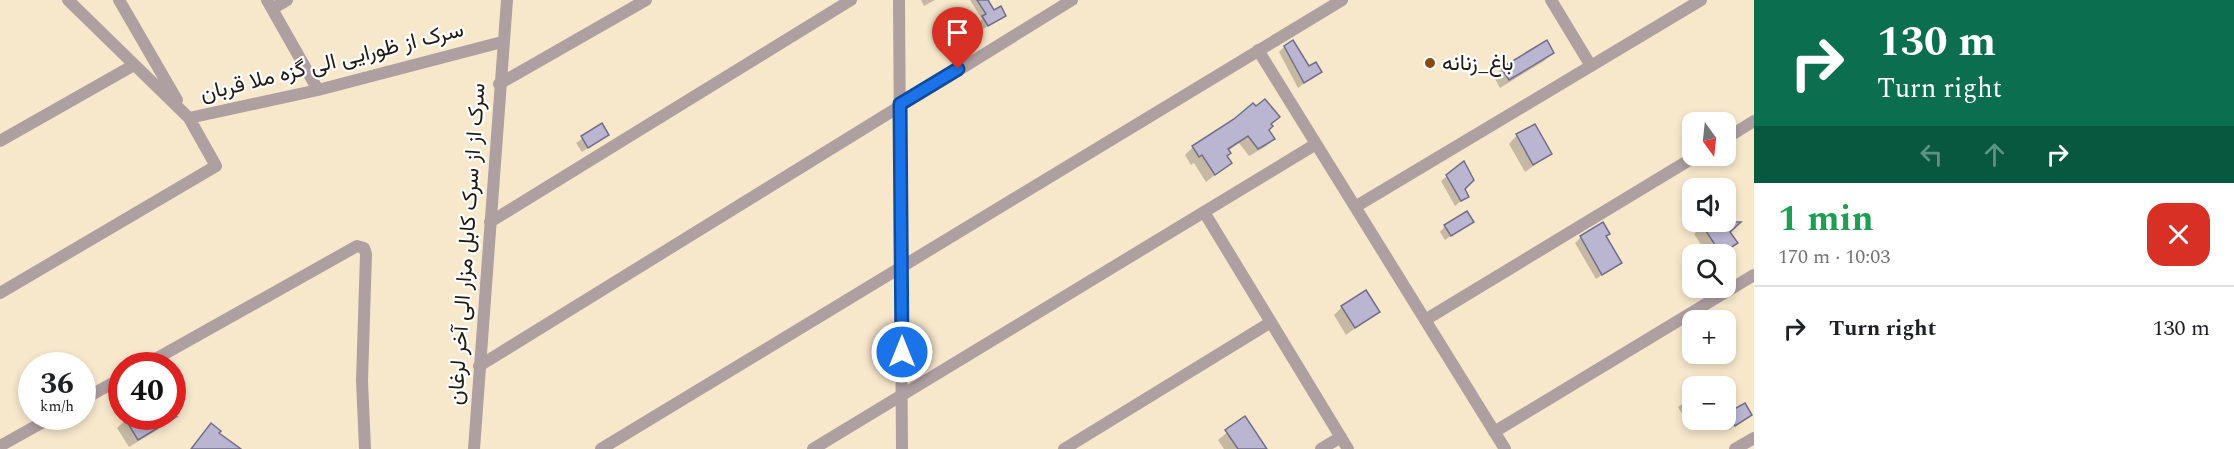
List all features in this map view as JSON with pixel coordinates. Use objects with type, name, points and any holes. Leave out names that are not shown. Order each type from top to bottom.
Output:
[{"type":"street","name":"سرک از ظورایی الی گزه ملا قربان","points":[[68,0],[185,114],[318,90],[502,42]]},
{"type":"street","points":[[0,293],[216,166],[119,0]]},
{"type":"street","points":[[287,0],[269,4],[318,90]]},
{"type":"street","points":[[502,42],[507,0]]},
{"type":"street","points":[[500,84],[646,0]]},
{"type":"street","points":[[490,222],[851,0]]},
{"type":"street","points":[[899,0],[902,449]]},
{"type":"street","points":[[479,366],[900,104],[1072,0]]},
{"type":"street","points":[[601,449],[1342,0]]},
{"type":"street","points":[[1551,0],[1591,66]]},
{"type":"street","points":[[1355,207],[1701,0]]},
{"type":"street","name":"سرک از از سرک کابل مزار الی آخر لرغان","points":[[474,449],[502,42]]},
{"type":"street","points":[[1258,50],[1505,449]]},
{"type":"street","points":[[0,141],[134,65]]},
{"type":"street","points":[[1736,132],[1754,121]]},
{"type":"street","points":[[813,449],[1316,144]]},
{"type":"street","points":[[1425,320],[1682,164]]},
{"type":"street","points":[[1204,212],[1348,449]]},
{"type":"street","points":[[168,352],[357,246],[364,248],[366,254],[362,381],[365,449]]},
{"type":"street","points":[[1494,432],[1754,275]]},
{"type":"street","points":[[1064,449],[1271,322]]},
{"type":"street","points":[[0,446],[29,430]]},
{"type":"street","points":[[1321,449],[1341,437]]},
{"type":"street","points":[[1735,449],[1754,438]]},
{"type":"building","points":[[977,0],[988,0],[994,10],[1001,6],[1006,16],[988,26],[982,16],[986,14]]},
{"type":"building","points":[[1293,40],[1309,66],[1316,62],[1322,72],[1304,83],[1284,46]]},
{"type":"building","points":[[1547,40],[1554,53],[1509,80],[1501,68]]},
{"type":"building","points":[[1265,99],[1280,117],[1271,124],[1273,126],[1269,130],[1275,139],[1258,149],[1248,136],[1228,149],[1231,153],[1227,156],[1232,163],[1215,175],[1202,155],[1199,157],[1192,146],[1234,119],[1253,103],[1256,106]]},
{"type":"building","points":[[602,123],[609,135],[588,148],[581,136]]},
{"type":"building","points":[[1535,124],[1552,154],[1533,165],[1516,134]]},
{"type":"building","points":[[1464,161],[1474,180],[1465,189],[1469,197],[1461,201],[1446,175]]},
{"type":"building","points":[[1467,211],[1474,222],[1451,236],[1444,225]]},
{"type":"building","points":[[1603,222],[1610,234],[1606,236],[1622,263],[1602,275],[1580,236]]},
{"type":"building","points":[[1707,232],[1730,232],[1738,243],[1736,244],[1714,244]]},
{"type":"building","points":[[1366,290],[1380,312],[1355,328],[1341,306]]},
{"type":"building","points":[[1745,403],[1752,415],[1736,425],[1736,408]]},
{"type":"building","points":[[1245,416],[1267,449],[1238,449],[1225,430]]},
{"type":"building","points":[[211,423],[221,431],[219,433],[241,449],[191,449]]},
{"type":"building","points":[[132,430],[155,430],[138,440]]},
{"type":"place","name":"باغ_زنانه","points":[[1430,63]]},
{"type":"route","points":[[902,352],[900,104],[958,69]]}]
